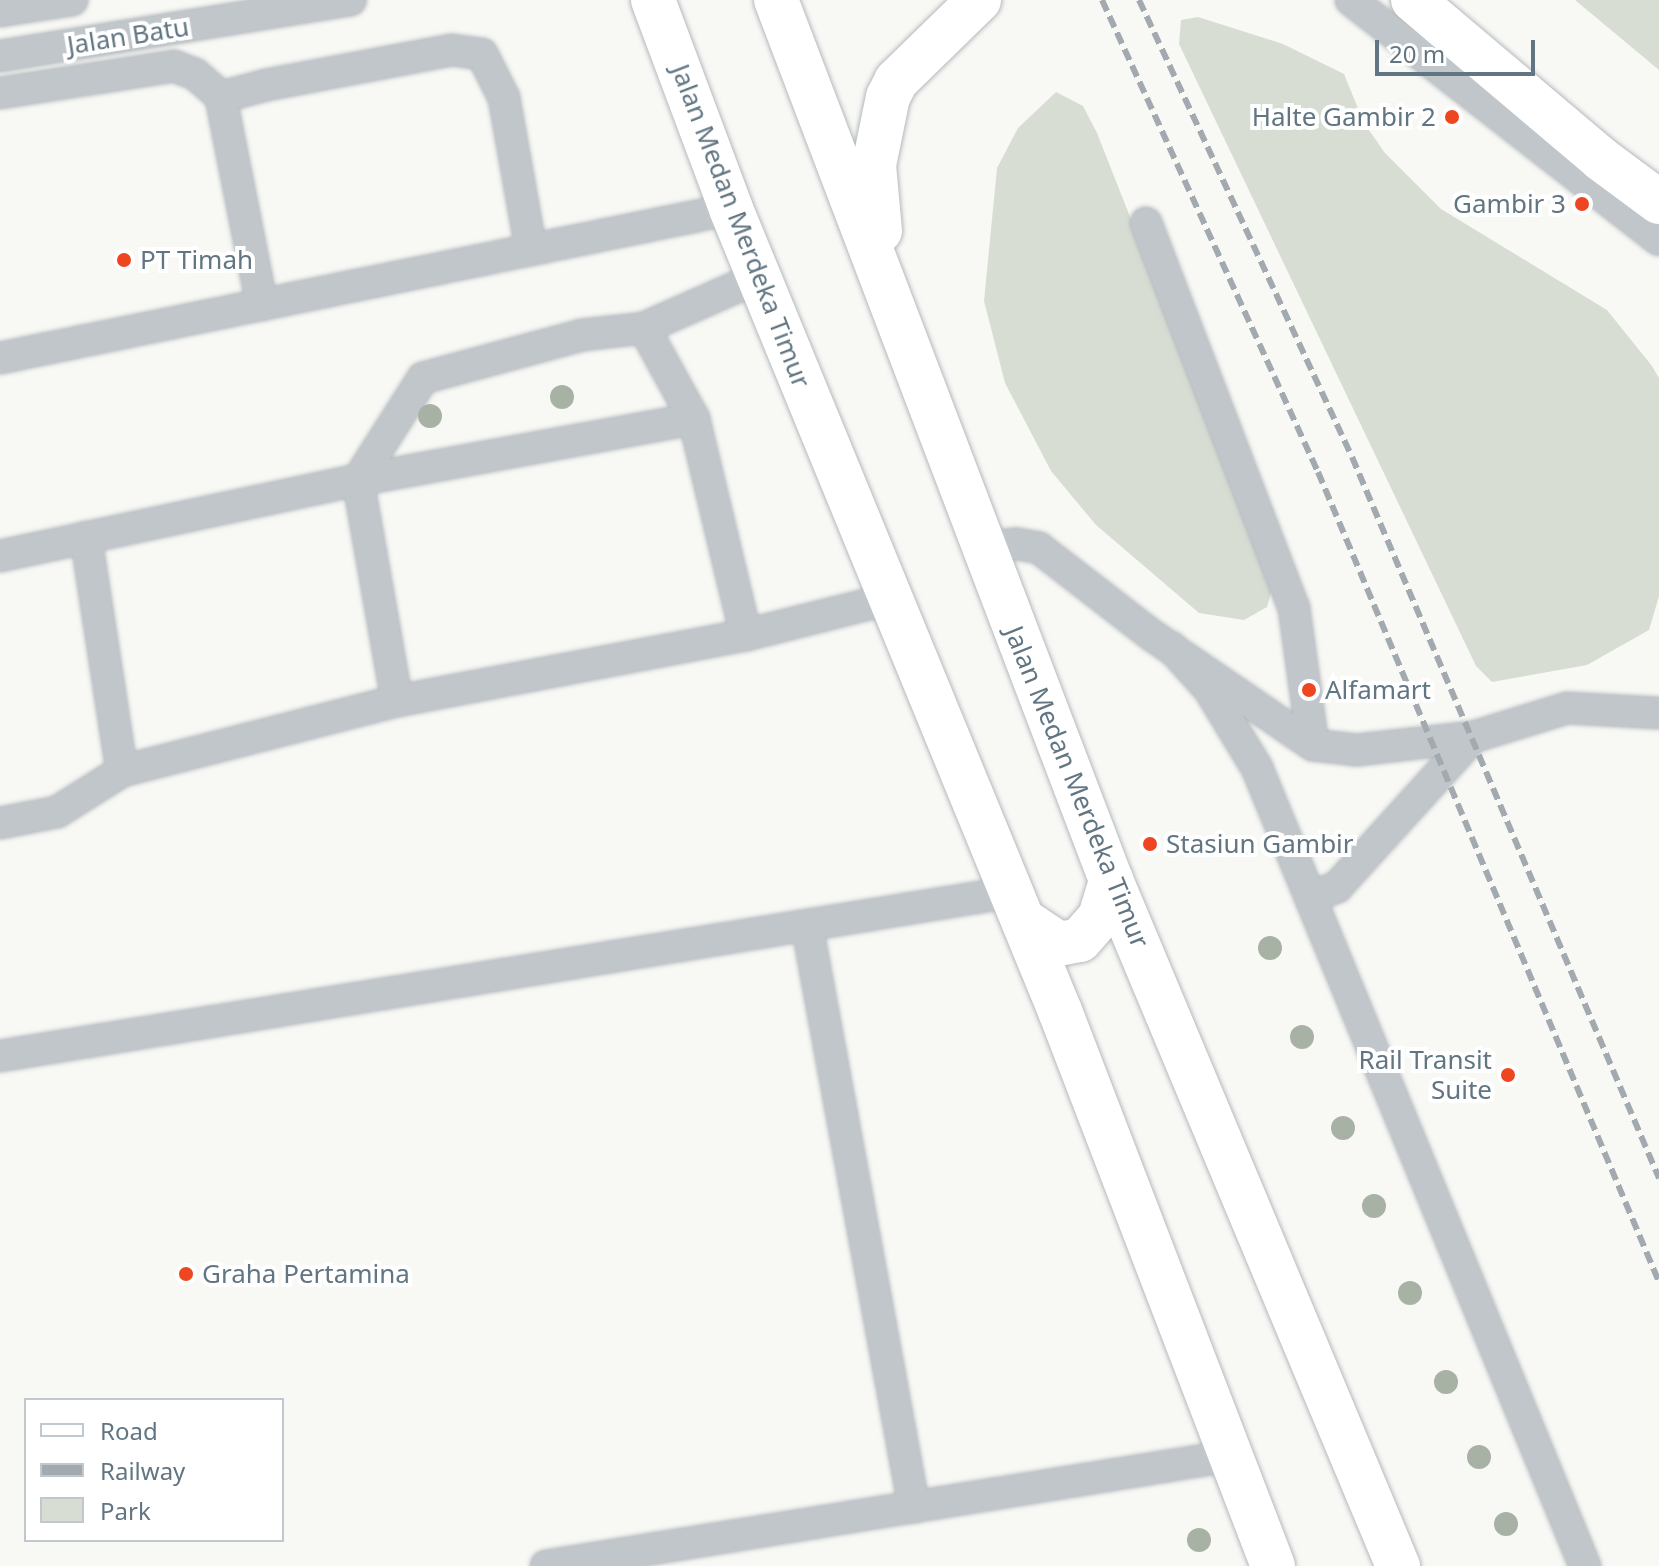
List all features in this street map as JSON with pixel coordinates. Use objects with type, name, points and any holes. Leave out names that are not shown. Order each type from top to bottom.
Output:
[{"type":"main road","name":"Jalan Medan Merdeka Timur","points":[[653,0],[731,209],[1018,906],[1273,1566]]},
{"type":"main road","name":"Jalan Medan Merdeka Timur","points":[[776,0],[982,548],[1111,880],[1398,1566]]},
{"type":"main road","points":[[886,289],[874,165],[884,108],[896,81],[979,0]]},
{"type":"main road","points":[[1413,0],[1659,202]]},
{"type":"main road","points":[[1018,906],[1059,944],[1080,940],[1100,917],[1111,880]]},
{"type":"lane","points":[[0,11],[72,0]]},
{"type":"lane","name":"Jalan Batu","points":[[0,56],[351,0]]},
{"type":"lane","points":[[1351,0],[1659,240]]},
{"type":"lane","points":[[221,97],[452,50],[482,54],[504,98],[531,250]]},
{"type":"lane","points":[[0,93],[174,66],[195,74],[221,97],[262,305]]},
{"type":"lane","points":[[0,358],[731,209]]},
{"type":"lane","points":[[1146,223],[1294,608],[1313,745]]},
{"type":"lane","points":[[397,701],[358,480],[423,378],[582,335],[644,328],[759,277]]},
{"type":"lane","points":[[644,328],[694,419],[746,635]]},
{"type":"lane","points":[[0,556],[358,480],[694,419]]},
{"type":"lane","points":[[86,537],[122,771]]},
{"type":"lane","points":[[982,548],[1017,544],[1039,548],[1171,647],[1313,745],[1357,750],[1473,737],[1567,708],[1659,713]]},
{"type":"lane","points":[[0,823],[57,812],[122,771],[397,701],[746,635],[889,599]]},
{"type":"lane","points":[[1171,647],[1209,689],[1257,768],[1585,1566]]},
{"type":"lane","points":[[1310,897],[1337,887],[1473,737]]},
{"type":"lane","points":[[0,1056],[807,925],[1018,906]]},
{"type":"lane","points":[[807,925],[914,1507]]},
{"type":"lane","points":[[546,1566],[1230,1456]]},
{"type":"green space","points":[[1575,0],[1659,0],[1659,70]]},
{"type":"green space","points":[[1198,17],[1283,44],[1344,74],[1364,123],[1385,153],[1441,209],[1607,310],[1652,366],[1659,378],[1659,596],[1649,630],[1587,665],[1492,682],[1476,666],[1179,44],[1181,20]]},
{"type":"green space","points":[[1056,92],[1083,106],[1097,133],[1274,582],[1267,607],[1244,620],[1199,613],[1096,525],[1051,471],[1005,383],[984,301],[997,168],[1018,128]]},
{"type":"railway","points":[[1102,0],[1318,472],[1659,1282]]},
{"type":"railway","points":[[1139,0],[1352,457],[1659,1178]]},
{"type":"place","name":"Halte Gambir 2","points":[[1452,117]]},
{"type":"place","name":"Gambir 3","points":[[1582,204]]},
{"type":"place","name":"PT Timah","points":[[124,260]]},
{"type":"place","name":"Alfamart","points":[[1309,690]]},
{"type":"place","name":"Stasiun Gambir","points":[[1150,844]]},
{"type":"place","name":"Rail Transit Suite","points":[[1508,1075]]},
{"type":"place","name":"Graha Pertamina","points":[[186,1274]]}]
